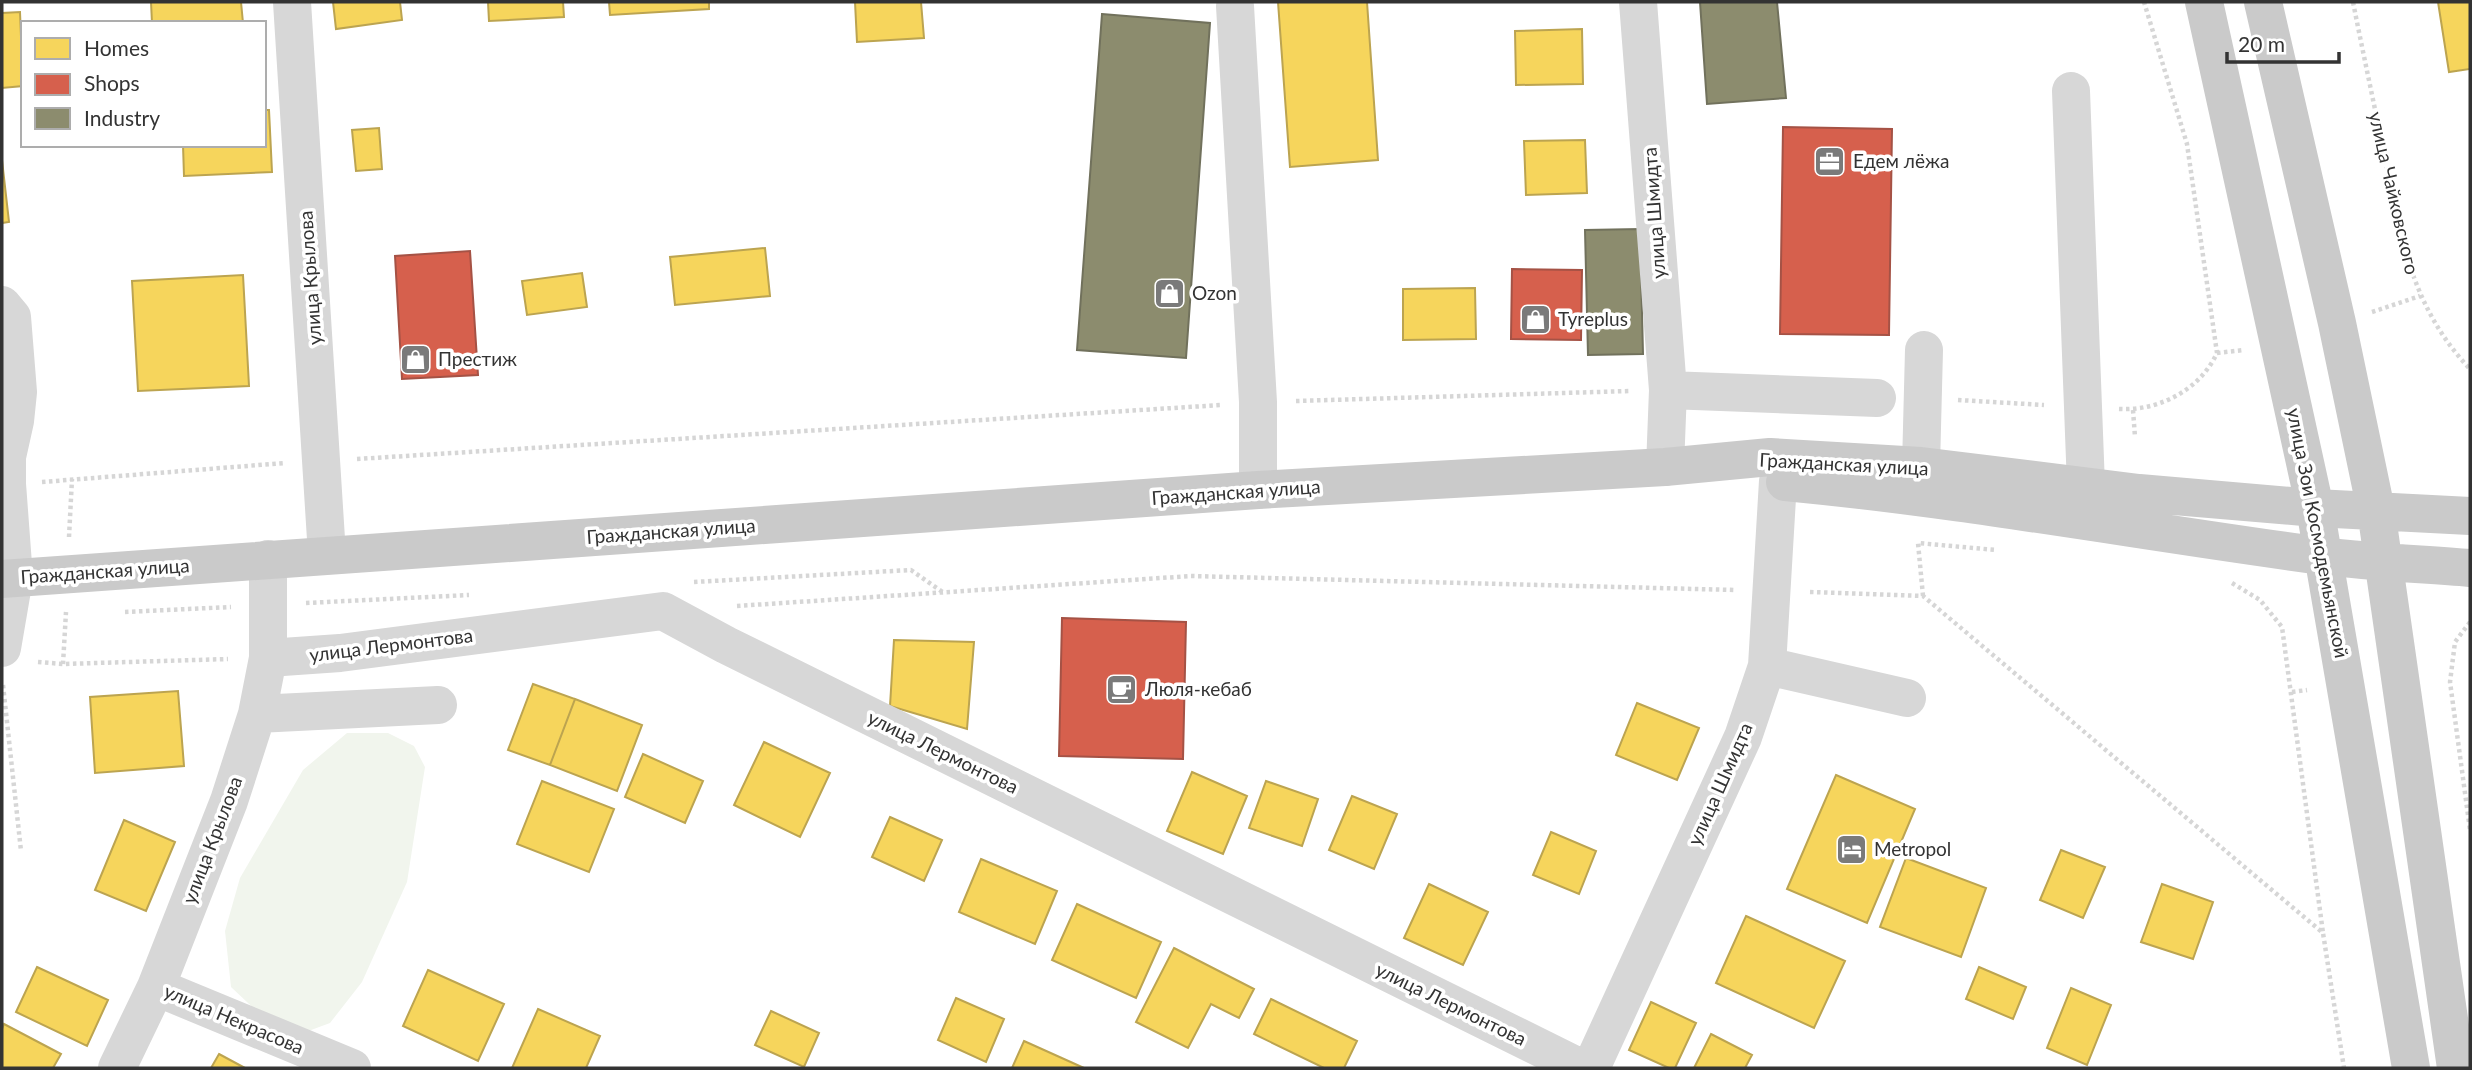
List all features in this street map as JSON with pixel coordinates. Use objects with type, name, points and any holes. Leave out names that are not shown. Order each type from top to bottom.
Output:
[{"type":"main road","name":"улица Зои Космодемьянской","points":[[2204,2],[2315,508],[2411,1068]]},
{"type":"main road","points":[[2263,2],[2337,323],[2376,510],[2456,1068]]},
{"type":"main road","name":"Гражданская улица","points":[[8,578],[1258,490],[1665,467],[1770,457],[2324,556],[2385,561]]},
{"type":"main road","points":[[1665,467],[1778,481],[1919,482]]},
{"type":"main road","name":"Гражданская улица","points":[[1919,482],[2086,486],[2315,508],[2470,516]]},
{"type":"main road","points":[[2385,561],[2470,568]]},
{"type":"street","name":"улица Крылова","points":[[292,2],[327,555]]},
{"type":"street","name":"улица Шмидта","points":[[1639,2],[1668,390],[1665,467]]},
{"type":"street","points":[[1235,6],[1258,402],[1258,490]]},
{"type":"street","points":[[2071,91],[2086,486]]},
{"type":"street","points":[[2,305],[12,317],[18,392],[5,467],[8,578],[14,655]]},
{"type":"street","points":[[1919,482],[1924,349]]},
{"type":"street","points":[[1668,390],[1877,398]]},
{"type":"street","name":"улица Шмидта","points":[[1591,1068],[1743,737],[1767,666],[1778,481]]},
{"type":"street","name":"улица Крылова","points":[[117,1068],[156,987],[229,800],[257,715],[268,658],[268,559]]},
{"type":"street","name":"улица Лермонтова","points":[[268,658],[340,653],[663,611],[726,645],[1581,1068]]},
{"type":"street","points":[[1767,666],[1908,698]]},
{"type":"street","points":[[257,715],[438,705]]},
{"type":"street","name":"улица Некрасова","points":[[156,987],[352,1068]]},
{"type":"path","points":[[1923,398],[2133,410],[2168,401],[2194,385],[2209,371],[2217,353],[2187,145],[2144,2]]},
{"type":"path","name":"улица Чайковского","points":[[2353,2],[2403,247],[2420,296],[2455,353],[2470,369]]},
{"type":"path","points":[[2371,312],[2420,296]]},
{"type":"path","points":[[2217,353],[2246,349]]},
{"type":"path","points":[[5,467],[321,461],[1258,402],[1668,390]]},
{"type":"path","points":[[2133,410],[2135,437]]},
{"type":"path","points":[[1923,596],[1918,543],[1998,550]]},
{"type":"path","points":[[730,607],[1191,576]]},
{"type":"path","points":[[2228,580],[2260,600],[2282,628],[2323,933]]},
{"type":"path","points":[[2470,622],[2455,642],[2450,682],[2470,830]]},
{"type":"path","points":[[14,655],[63,664],[268,658]]},
{"type":"path","points":[[2,677],[21,851]]},
{"type":"path","points":[[2292,692],[2307,690]]},
{"type":"shaded area","points":[[347,733],[388,733],[414,746],[425,767],[407,882],[362,982],[330,1023],[303,1033],[267,1021],[231,987],[225,931],[240,878],[303,770]]},
{"type":"building: Homes","points":[[151,2],[241,2],[243,21],[152,21]]},
{"type":"building: Homes","points":[[333,2],[400,2],[402,20],[336,29]]},
{"type":"building: Homes","points":[[488,2],[563,2],[564,17],[489,21]]},
{"type":"building: Homes","points":[[609,2],[709,2],[709,9],[610,15]]},
{"type":"building: Homes","points":[[855,2],[921,2],[924,38],[857,42]]},
{"type":"building: Homes","points":[[1278,2],[1367,2],[1378,160],[1290,167]]},
{"type":"building: Homes","points":[[2438,2],[2470,2],[2470,69],[2449,72]]},
{"type":"building: Homes","points":[[20,12],[21,86],[2,88],[2,13]]},
{"type":"building: Homes","points":[[1582,29],[1583,84],[1516,85],[1515,31]]},
{"type":"building: Homes","points":[[266,110],[269,110],[272,172],[184,176],[183,147],[266,147]]},
{"type":"building: Homes","points":[[379,128],[382,169],[356,171],[352,130]]},
{"type":"building: Homes","points":[[1585,140],[1587,193],[1526,195],[1524,141]]},
{"type":"building: Homes","points":[[2,160],[9,222],[2,223]]},
{"type":"building: Homes","points":[[765,248],[770,296],[675,305],[670,257]]},
{"type":"building: Homes","points":[[582,273],[587,307],[527,315],[522,281]]},
{"type":"building: Homes","points":[[243,275],[249,386],[138,391],[132,281]]},
{"type":"building: Homes","points":[[1475,288],[1476,339],[1403,340],[1403,289]]},
{"type":"building: Homes","points":[[894,640],[974,642],[967,729],[890,706]]},
{"type":"building: Homes","points":[[533,684],[575,699],[550,765],[508,750]]},
{"type":"building: Homes","points":[[178,691],[184,766],[95,773],[90,697]]},
{"type":"building: Homes","points":[[575,699],[642,725],[617,791],[550,765]]},
{"type":"building: Homes","points":[[1637,703],[1699,728],[1677,780],[1616,755]]},
{"type":"building: Homes","points":[[764,742],[830,773],[800,837],[734,805]]},
{"type":"building: Homes","points":[[643,754],[703,781],[685,823],[625,797]]},
{"type":"building: Homes","points":[[1192,772],[1247,796],[1223,854],[1167,831]]},
{"type":"building: Homes","name":"Metropol","points":[[1836,775],[1915,809],[1867,923],[1787,889]]},
{"type":"building: Homes","points":[[542,781],[614,809],[589,872],[517,844]]},
{"type":"building: Homes","points":[[1266,781],[1318,799],[1302,846],[1249,828]]},
{"type":"building: Homes","points":[[1352,796],[1397,814],[1374,869],[1329,850]]},
{"type":"building: Homes","points":[[890,817],[942,840],[924,881],[872,857]]},
{"type":"building: Homes","points":[[124,820],[175,842],[146,911],[95,890]]},
{"type":"building: Homes","points":[[1551,832],[1596,851],[1579,894],[1533,875]]},
{"type":"building: Homes","points":[[2061,850],[2105,867],[2083,918],[2040,900]]},
{"type":"building: Homes","points":[[1906,858],[1986,888],[1961,957],[1880,927]]},
{"type":"building: Homes","points":[[981,859],[1057,891],[1035,944],[959,912]]},
{"type":"building: Homes","points":[[1429,884],[1488,912],[1463,965],[1404,938]]},
{"type":"building: Homes","points":[[2162,884],[2213,902],[2193,959],[2141,942]]},
{"type":"building: Homes","points":[[1077,904],[1161,942],[1136,998],[1052,960]]},
{"type":"building: Homes","points":[[1746,916],[1845,961],[1814,1028],[1716,983]]},
{"type":"building: Homes","points":[[1174,948],[1254,989],[1239,1018],[1211,1004],[1188,1048],[1136,1022]]},
{"type":"building: Homes","points":[[37,967],[108,1000],[87,1046],[16,1012]]},
{"type":"building: Homes","points":[[1979,967],[2026,987],[2013,1019],[1966,999]]},
{"type":"building: Homes","points":[[428,970],[504,1004],[478,1061],[403,1026]]},
{"type":"building: Homes","points":[[2071,988],[2111,1005],[2087,1065],[2047,1048]]},
{"type":"building: Homes","points":[[956,998],[1004,1019],[986,1062],[938,1040]]},
{"type":"building: Homes","points":[[1271,999],[1357,1041],[1344,1068],[1324,1068],[1254,1034]]},
{"type":"building: Homes","points":[[1651,1002],[1696,1023],[1675,1068],[1669,1068],[1629,1050]]},
{"type":"building: Homes","points":[[538,1009],[600,1036],[586,1068],[512,1068]]},
{"type":"building: Homes","points":[[771,1011],[819,1033],[804,1067],[755,1045]]},
{"type":"building: Homes","points":[[4,1024],[61,1054],[53,1068],[2,1068]]},
{"type":"building: Homes","points":[[1711,1034],[1752,1055],[1745,1068],[1694,1068]]},
{"type":"building: Homes","points":[[1024,1041],[1084,1068],[1012,1068]]},
{"type":"building: Homes","points":[[219,1054],[245,1068],[211,1068]]},
{"type":"building: Shops","points":[[1783,127],[1892,129],[1889,335],[1780,334]]},
{"type":"building: Shops","points":[[470,251],[478,375],[402,379],[395,256]]},
{"type":"building: Shops","points":[[1512,269],[1582,270],[1581,340],[1511,339]]},
{"type":"building: Shops","name":"Люля-кебаб","points":[[1062,618],[1186,622],[1183,759],[1059,756]]},
{"type":"building: Industry","points":[[1700,2],[1777,2],[1786,98],[1707,104]]},
{"type":"building: Industry","points":[[1102,14],[1210,23],[1186,358],[1077,350]]},
{"type":"building: Industry","points":[[1640,229],[1643,354],[1588,355],[1585,230]]},
{"type":"place","name":"Едем лёжа","points":[[1830,161]]},
{"type":"place","name":"Ozon","points":[[1169,293]]},
{"type":"place","name":"Tyreplus","points":[[1535,319]]},
{"type":"place","name":"Престиж","points":[[415,359]]},
{"type":"place","name":"Люля-кебаб","points":[[1122,689]]},
{"type":"place","name":"Metropol","points":[[1851,849]]}]
